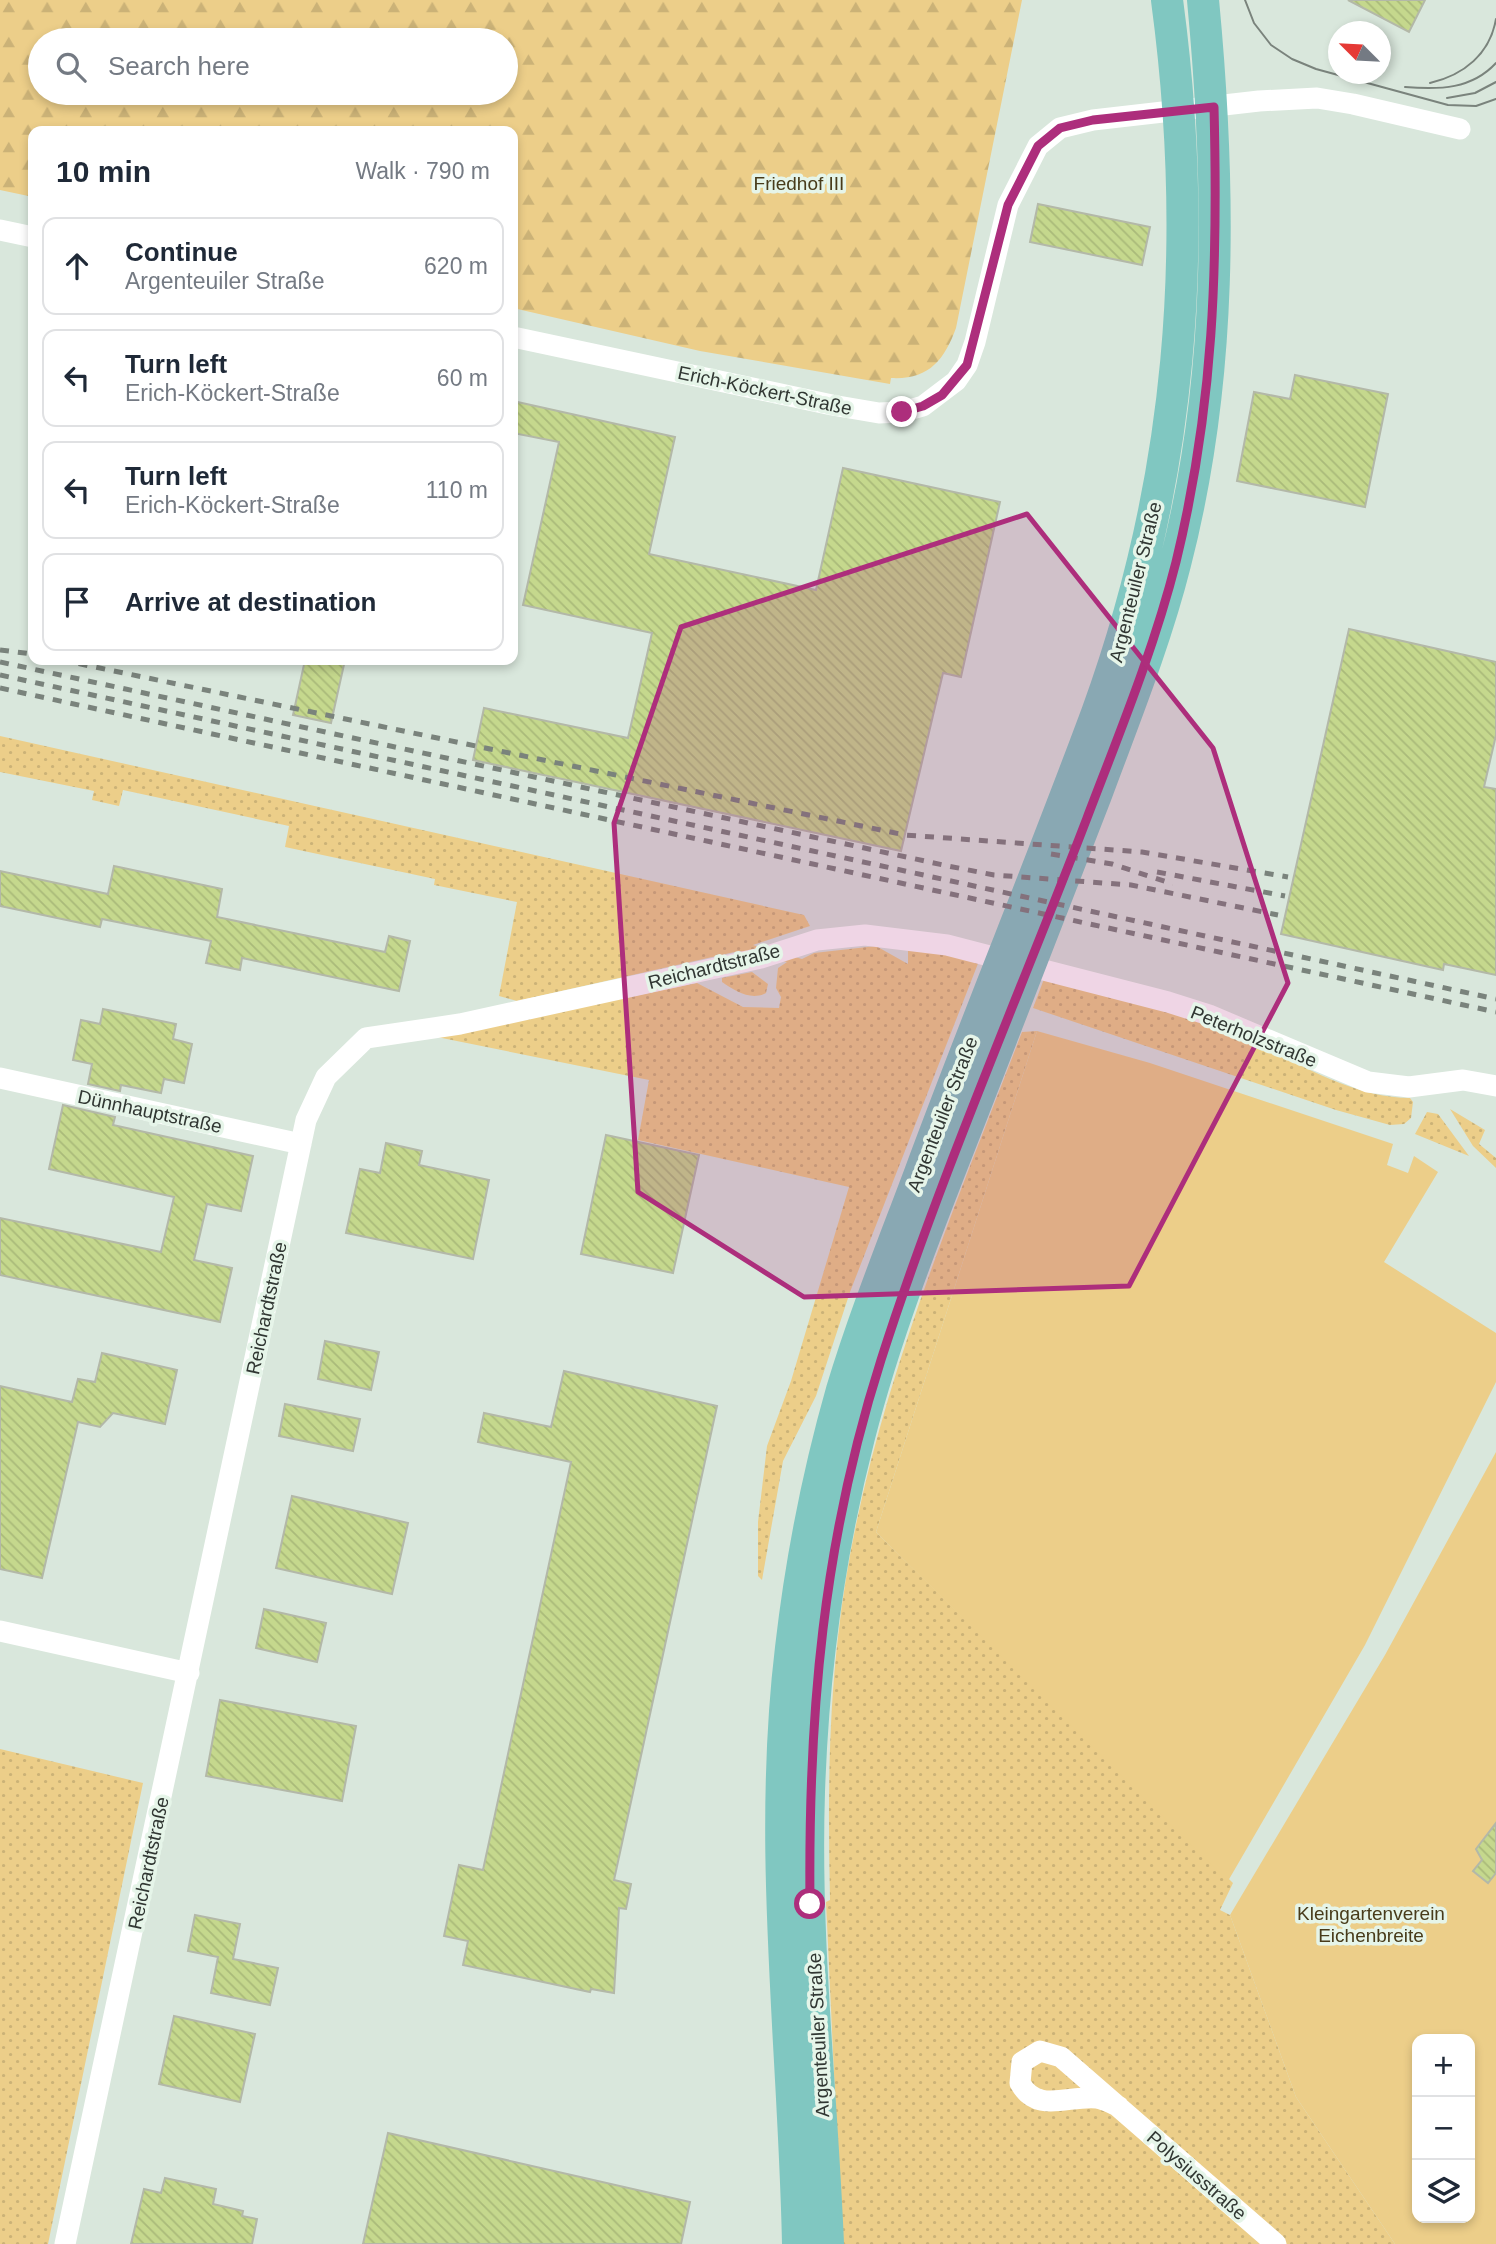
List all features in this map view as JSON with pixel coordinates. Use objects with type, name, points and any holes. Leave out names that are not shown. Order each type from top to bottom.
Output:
[{"type":"main road","name":"Argenteuiler Straße","points":[[828,2244],[810,1904],[809,1796],[821,1623],[840,1521],[877,1374],[918,1253],[957,1113],[1068,792],[1126,634],[1161,481],[1178,358],[1184,270],[1167,0]]},
{"type":"main road","name":"Argenteuiler Straße","points":[[798,2244],[780,1840],[782,1756],[790,1650],[804,1554],[822,1463],[843,1388],[1125,717],[1175,566],[1190,499],[1211,362],[1216,287],[1214,107],[1203,0]]},
{"type":"street","name":"Erich-Köckert-Straße","points":[[518,338],[832,405],[879,413],[902,412],[923,406],[942,395],[967,365],[1008,205],[1038,146],[1060,128],[1093,120],[1317,99],[1353,103],[1460,129]]},
{"type":"street","points":[[0,230],[28,236]]},
{"type":"street","name":"Reichardtstraße","points":[[65,2244],[306,1120],[326,1077],[366,1038],[460,1024],[761,958],[795,946],[841,936],[914,939],[1013,961]]},
{"type":"street","name":"Peterholzstraße","points":[[1013,961],[1209,1015],[1368,1082],[1409,1087],[1462,1080],[1496,1086]]},
{"type":"street","name":"Dünnhauptstraße","points":[[0,1078],[301,1144]]},
{"type":"street","points":[[0,1631],[189,1673]]},
{"type":"street","name":"Polysiusstraße","points":[[1118,2106],[1276,2244]]},
{"type":"highlighted area","points":[[1027,514],[1213,748],[1288,983],[1129,1286],[804,1297],[638,1192],[614,823],[681,627]]},
{"type":"green space","name":"Friedhof III","points":[[0,0],[1022,0],[956,328],[946,350],[933,366],[915,376],[891,378],[890,384],[700,351],[518,309],[518,126],[28,126],[28,196],[0,190]]},
{"type":"green space","points":[[0,736],[804,915],[810,926],[753,945],[802,959],[814,953],[876,946],[908,964],[908,948],[979,961],[850,1292],[816,1396],[783,1461],[762,1580],[758,1576],[758,1522],[767,1446],[791,1381],[849,1187],[638,1140],[649,1080],[437,1037],[697,983],[743,1007],[779,1008],[781,997],[776,988],[778,968],[787,962],[739,951],[517,1001],[499,996],[517,902],[434,885],[435,879],[285,847],[289,826],[123,790],[119,806],[92,800],[94,791],[0,772]]},
{"type":"green space","points":[[752,972],[768,984],[766,993],[749,995],[722,982],[722,978]]},
{"type":"green space","points":[[1044,979],[1212,1026],[1342,1084],[1387,1096],[1410,1098],[1413,1102],[1411,1118],[1404,1124],[1390,1125],[1336,1110],[1033,1008]]},
{"type":"green space","points":[[1037,1031],[876,1532],[1233,1883],[1220,1910],[1230,1915],[1296,2097],[1395,2244],[842,2244],[826,1902],[830,1900],[832,1702],[849,1558],[866,1481],[910,1329],[1022,1032]]},
{"type":"green space","points":[[1037,1031],[1150,1063],[1393,1144],[1387,1165],[1408,1173],[1414,1156],[1438,1172],[1384,1262],[1496,1333],[1496,1382],[1365,1645],[1228,1881],[876,1532]]},
{"type":"green space","points":[[1450,1109],[1485,1130],[1479,1144],[1496,1158],[1496,1168],[1473,1146]]},
{"type":"green space","points":[[1427,1112],[1438,1114],[1469,1156],[1415,1134]]},
{"type":"green space","name":"Kleingartenverein Eichenbreite","points":[[1496,1452],[1496,2244],[1395,2244],[1296,2097],[1230,1915],[1385,1655]]},
{"type":"green space","points":[[0,1749],[143,1783],[48,2244],[0,2244]]},
{"type":"building","points":[[1348,0],[1425,0],[1409,32]]},
{"type":"building","points":[[1038,204],[1150,227],[1142,265],[1030,242]]},
{"type":"building","points":[[1295,375],[1388,394],[1365,507],[1237,481],[1254,392],[1290,399]]},
{"type":"building","points":[[518,402],[675,437],[649,554],[816,590],[843,468],[1000,502],[961,677],[943,673],[901,851],[473,760],[484,708],[628,738],[652,633],[523,605],[559,442],[518,434]]},
{"type":"building","points":[[1349,629],[1496,662],[1496,735],[1484,787],[1496,789],[1496,975],[1444,964],[1443,970],[1281,934]]},
{"type":"building","points":[[304,665],[344,665],[331,723],[293,715]]},
{"type":"building","points":[[114,866],[222,889],[217,917],[385,952],[389,936],[410,941],[399,991],[242,958],[240,970],[206,963],[211,941],[102,919],[100,927],[0,906],[0,871],[108,894]]},
{"type":"building","points":[[103,1009],[176,1024],[173,1039],[192,1044],[184,1083],[164,1079],[161,1093],[121,1085],[120,1091],[88,1084],[92,1064],[73,1060],[81,1020],[100,1024]]},
{"type":"building","points":[[63,1105],[115,1117],[113,1125],[253,1156],[241,1211],[207,1204],[194,1260],[232,1268],[220,1322],[0,1275],[0,1218],[161,1252],[174,1197],[49,1169]]},
{"type":"building","points":[[606,1135],[699,1155],[673,1273],[581,1254]]},
{"type":"building","points":[[386,1143],[422,1151],[419,1165],[489,1180],[473,1259],[346,1233],[360,1169],[380,1173]]},
{"type":"building","points":[[325,1341],[379,1352],[371,1390],[318,1379]]},
{"type":"building","points":[[102,1353],[177,1370],[165,1424],[113,1413],[100,1427],[78,1422],[42,1578],[0,1569],[0,1386],[72,1402],[78,1379],[95,1382]]},
{"type":"building","points":[[564,1371],[717,1406],[614,1880],[631,1884],[626,1909],[619,1908],[614,1993],[591,1989],[590,1992],[463,1965],[468,1941],[444,1936],[459,1865],[483,1870],[571,1462],[478,1442],[484,1413],[551,1427]]},
{"type":"building","points":[[285,1404],[360,1419],[353,1451],[279,1436]]},
{"type":"building","points":[[292,1496],[408,1523],[392,1594],[276,1568]]},
{"type":"building","points":[[264,1609],[326,1623],[317,1662],[256,1648]]},
{"type":"building","points":[[220,1700],[356,1726],[342,1801],[206,1776]]},
{"type":"building","points":[[1496,1823],[1496,1873],[1488,1883],[1473,1871],[1482,1860],[1476,1849]]},
{"type":"building","points":[[195,1915],[240,1924],[233,1959],[278,1968],[270,2005],[211,1993],[218,1957],[188,1951]]},
{"type":"building","points":[[174,2016],[255,2034],[240,2102],[159,2084]]},
{"type":"building","points":[[388,2133],[690,2202],[681,2244],[363,2244]]},
{"type":"building","points":[[165,2178],[216,2189],[213,2204],[243,2211],[242,2216],[257,2219],[252,2244],[131,2244],[144,2189],[161,2193]]},
{"type":"tram line","points":[[1245,0],[1254,23],[1271,45],[1292,59],[1316,69],[1448,105],[1476,106],[1496,99]]},
{"type":"tram line","points":[[1430,83],[1454,75],[1474,61],[1488,43],[1496,19]]},
{"type":"tram line","points":[[1405,87],[1455,86],[1477,78],[1496,63]]},
{"type":"tram line","points":[[1447,98],[1475,93],[1496,82]]},
{"type":"railway","points":[[0,650],[28,653]]},
{"type":"railway","points":[[0,662],[948,866],[994,875],[1131,885],[1278,915]]},
{"type":"railway","points":[[85,665],[905,835],[1142,852],[1288,877]]},
{"type":"railway","points":[[0,675],[1496,999]]},
{"type":"railway","points":[[0,688],[1496,1012]]},
{"type":"railway","points":[[1051,854],[1112,864],[1173,884]]},
{"type":"railway","points":[[1157,872],[1285,896]]},
{"type":"route","points":[[810,1904],[809,1796],[821,1623],[859,1436],[918,1253],[1125,717],[1175,566],[1201,439],[1211,362],[1216,287],[1214,107],[1093,120],[1060,128],[1038,146],[1020,175],[1008,205],[967,365],[942,395],[923,406],[902,412]]}]
